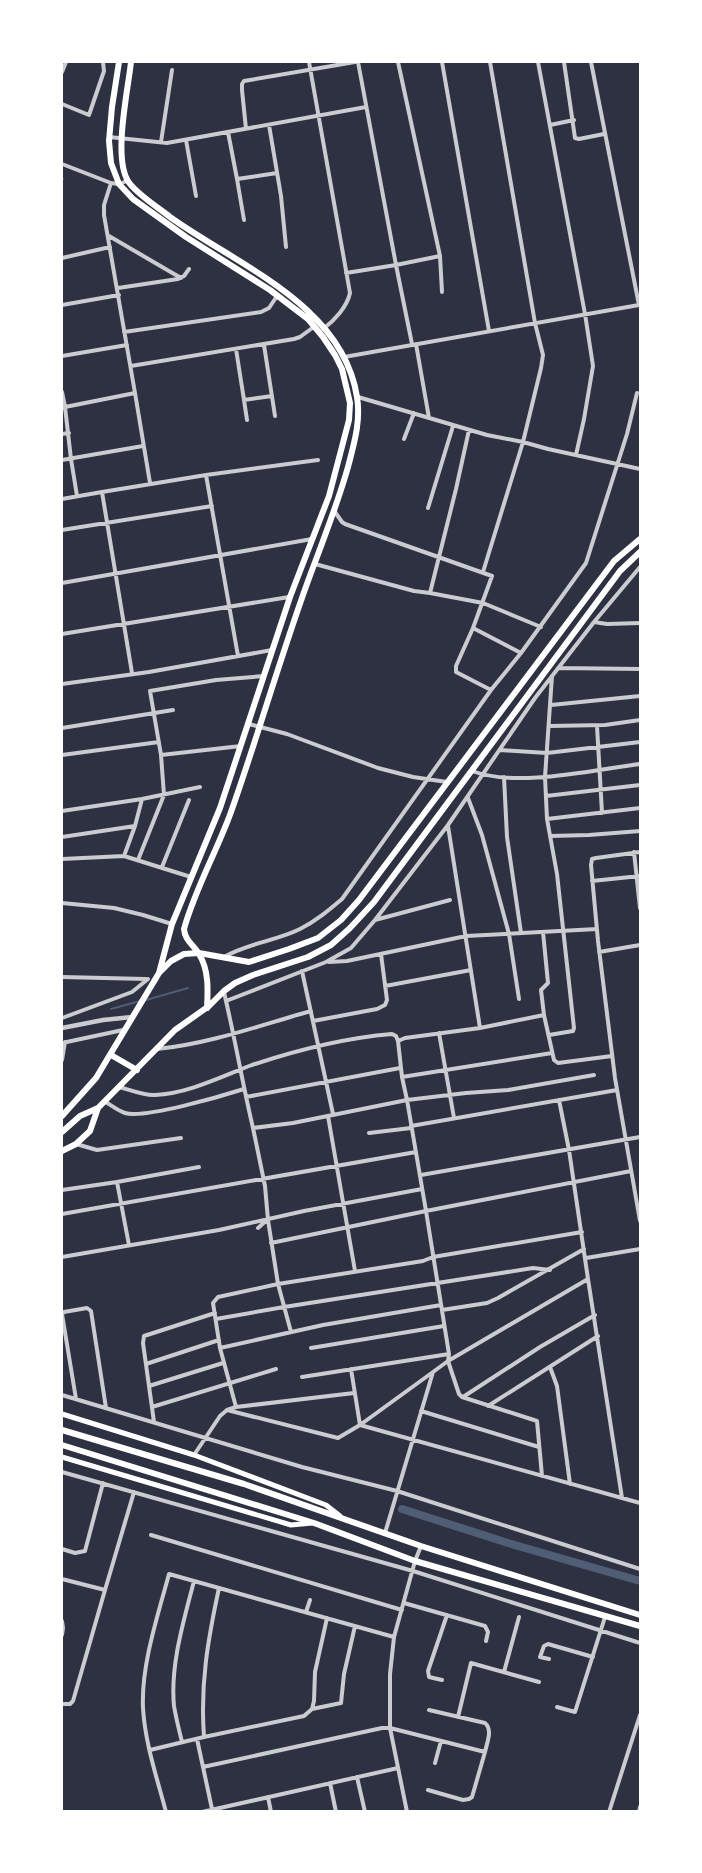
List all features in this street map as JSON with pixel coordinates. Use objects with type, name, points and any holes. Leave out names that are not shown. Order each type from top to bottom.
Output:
[{"type":"main road","points":[[119,62],[110,137],[111,164],[119,184],[133,199],[186,237],[256,281],[276,298],[308,319],[344,357],[357,396],[358,423],[350,460],[334,512],[228,822],[184,929],[184,938],[199,953],[205,969],[208,989],[207,1008]]},
{"type":"main road","points":[[62,1116],[96,1078],[154,979],[172,924],[220,808],[242,746],[290,597],[329,496],[349,420],[350,403],[342,369],[312,313],[261,274],[196,235],[149,201],[127,181],[120,151],[131,62]]},
{"type":"main road","points":[[339,457],[350,460]]},
{"type":"main road","points":[[154,979],[171,961],[184,954],[199,953],[221,959],[249,962],[318,938],[341,920],[359,900],[614,561],[640,538]]},
{"type":"main road","points":[[62,1151],[76,1144],[90,1131],[104,1101],[175,1029],[207,1008],[224,991],[253,975],[308,957],[331,945],[350,928],[374,902],[620,572],[640,552]]},
{"type":"main road","points":[[111,1055],[136,1070]]},
{"type":"main road","points":[[62,1132],[80,1116],[99,1108]]},
{"type":"main road","points":[[62,1414],[194,1455],[326,1504],[344,1519]]},
{"type":"main road","points":[[62,1430],[244,1484],[421,1546],[640,1615]]},
{"type":"main road","points":[[62,1445],[238,1498],[314,1523],[415,1561],[640,1626]]},
{"type":"main road","points":[[62,1457],[291,1525],[314,1523]]},
{"type":"street","points":[[62,72],[66,62]]},
{"type":"street","points":[[62,104],[89,115],[104,71],[102,62]]},
{"type":"street","points":[[131,366],[300,337],[319,329],[343,309],[350,293],[309,62]]},
{"type":"street","points":[[246,129],[242,90],[244,81],[310,68],[357,62],[396,265],[429,418]]},
{"type":"street","points":[[398,62],[440,256],[442,291]]},
{"type":"street","points":[[442,62],[489,331]]},
{"type":"street","points":[[483,572],[523,442],[543,355],[535,323],[490,62]]},
{"type":"street","points":[[538,62],[593,366],[576,455]]},
{"type":"street","points":[[564,62],[575,138],[604,134]]},
{"type":"street","points":[[344,357],[640,305],[591,62]]},
{"type":"street","points":[[161,142],[172,70]]},
{"type":"street","points":[[110,137],[167,143],[366,107]]},
{"type":"street","points":[[550,125],[574,120]]},
{"type":"street","points":[[269,125],[286,247]]},
{"type":"street","points":[[228,132],[244,220]]},
{"type":"street","points":[[186,140],[196,196]]},
{"type":"street","points":[[62,164],[111,183],[119,184],[127,181]]},
{"type":"street","points":[[237,179],[277,172]]},
{"type":"street","points":[[111,183],[104,205],[104,215],[150,483]]},
{"type":"street","points":[[109,235],[181,278]]},
{"type":"street","points":[[62,258],[110,247]]},
{"type":"street","points":[[346,273],[440,256]]},
{"type":"street","points":[[118,288],[181,278],[189,269]]},
{"type":"street","points":[[62,305],[119,295]]},
{"type":"street","points":[[124,332],[261,312],[268,308],[276,298]]},
{"type":"street","points":[[62,356],[127,345]]},
{"type":"street","points":[[264,345],[275,416]]},
{"type":"street","points":[[236,349],[248,420]]},
{"type":"street","points":[[62,392],[77,496]]},
{"type":"street","points":[[63,407],[135,393]]},
{"type":"street","points":[[221,959],[246,946],[299,930],[320,918],[342,899],[491,690],[541,627],[586,563],[618,465],[637,393]]},
{"type":"street","points":[[244,400],[272,396]]},
{"type":"street","points":[[357,396],[487,435],[640,468]]},
{"type":"street","points":[[404,440],[414,413]]},
{"type":"street","points":[[428,508],[453,426]]},
{"type":"street","points":[[430,593],[469,430]]},
{"type":"street","points":[[62,434],[69,433]]},
{"type":"street","points":[[62,460],[144,446]]},
{"type":"street","points":[[62,499],[150,483],[318,460]]},
{"type":"street","points":[[206,475],[238,656]]},
{"type":"street","points":[[102,492],[132,673]]},
{"type":"street","points":[[62,530],[212,506]]},
{"type":"street","points":[[334,512],[342,522],[437,560],[492,576],[456,666],[456,672],[491,690]]},
{"type":"street","points":[[62,583],[312,538]]},
{"type":"street","points":[[315,564],[414,591],[483,603],[541,627]]},
{"type":"street","points":[[226,1001],[326,962],[351,948],[448,825],[535,698],[640,567]]},
{"type":"street","points":[[62,634],[290,597]]},
{"type":"street","points":[[594,622],[640,623]]},
{"type":"street","points":[[473,628],[521,653]]},
{"type":"street","points":[[62,684],[272,650]]},
{"type":"street","points":[[558,668],[640,669]]},
{"type":"street","points":[[138,860],[164,795],[161,754],[150,694],[152,691],[216,680],[264,676]]},
{"type":"street","points":[[549,1035],[574,1030],[557,874],[547,819],[545,777],[552,676]]},
{"type":"street","points":[[551,705],[640,696]]},
{"type":"street","points":[[62,728],[174,710]]},
{"type":"street","points":[[549,726],[597,726],[640,720]]},
{"type":"street","points":[[249,724],[287,734],[378,768],[447,782]]},
{"type":"street","points":[[597,726],[602,813]]},
{"type":"street","points":[[62,755],[159,742]]},
{"type":"street","points":[[500,750],[547,753],[640,742]]},
{"type":"street","points":[[161,754],[242,746]]},
{"type":"street","points":[[471,771],[504,777],[545,777],[640,764]]},
{"type":"street","points":[[504,777],[507,837],[522,933]]},
{"type":"street","points":[[546,796],[640,785]]},
{"type":"street","points":[[62,811],[142,799],[200,787]]},
{"type":"street","points":[[468,797],[482,835],[509,934],[519,999]]},
{"type":"street","points":[[124,856],[142,799]]},
{"type":"street","points":[[162,867],[189,800]]},
{"type":"street","points":[[547,819],[640,808]]},
{"type":"street","points":[[448,825],[480,1028]]},
{"type":"street","points":[[62,837],[135,826]]},
{"type":"street","points":[[549,836],[640,831]]},
{"type":"street","points":[[634,852],[639,876],[640,908]]},
{"type":"street","points":[[640,852],[592,859],[592,881],[612,1056],[640,1221]]},
{"type":"street","points":[[62,859],[124,856],[191,877]]},
{"type":"street","points":[[592,881],[639,876]]},
{"type":"street","points":[[375,920],[450,900]]},
{"type":"street","points":[[62,903],[114,908],[172,924]]},
{"type":"street","points":[[326,962],[347,961],[466,936],[597,929]]},
{"type":"street","points":[[543,932],[548,983],[541,990],[554,1060],[558,1063],[612,1056]]},
{"type":"street","points":[[600,952],[640,945]]},
{"type":"street","points":[[313,1021],[386,1005],[381,954]]},
{"type":"street","points":[[385,986],[471,970]]},
{"type":"street","points":[[302,971],[325,1081],[355,1271]]},
{"type":"street","points":[[62,977],[154,979]]},
{"type":"street","points":[[62,1018],[132,992],[154,979]]},
{"type":"street","points":[[224,991],[264,1178],[278,1284],[291,1332]]},
{"type":"street","points":[[156,1049],[176,1047],[311,1011]]},
{"type":"street","points":[[62,1028],[133,1015]]},
{"type":"street","points":[[398,1041],[544,1015]]},
{"type":"street","points":[[62,1060],[63,1042],[124,1030]]},
{"type":"street","points":[[120,1087],[148,1095],[158,1095],[207,1082],[317,1046],[392,1034],[396,1036],[421,1175],[449,1354],[448,1361],[456,1388],[462,1397],[537,1421],[542,1476]]},
{"type":"street","points":[[439,1034],[454,1118]]},
{"type":"street","points":[[402,1077],[552,1053]]},
{"type":"street","points":[[246,1097],[400,1068]]},
{"type":"street","points":[[253,1128],[407,1100],[508,1090],[594,1075]]},
{"type":"street","points":[[104,1101],[124,1113],[139,1113],[214,1098],[244,1089]]},
{"type":"street","points":[[369,1133],[617,1090]]},
{"type":"street","points":[[559,1100],[582,1232],[622,1498]]},
{"type":"street","points":[[421,1175],[640,1137]]},
{"type":"street","points":[[76,1144],[97,1150],[181,1138]]},
{"type":"street","points":[[62,1214],[416,1152]]},
{"type":"street","points":[[62,1190],[199,1167]]},
{"type":"street","points":[[271,1243],[632,1171]]},
{"type":"street","points":[[117,1182],[129,1245]]},
{"type":"street","points":[[62,1257],[199,1234],[422,1189]]},
{"type":"street","points":[[258,1228],[268,1220]]},
{"type":"street","points":[[236,1407],[220,1348],[213,1303],[218,1297],[278,1284],[582,1232]]},
{"type":"street","points":[[220,1348],[291,1332],[487,1303],[584,1249]]},
{"type":"street","points":[[586,1258],[640,1249]]},
{"type":"street","points":[[216,1319],[284,1306],[533,1268],[549,1270]]},
{"type":"street","points":[[227,1410],[331,1437],[345,1436],[448,1361],[588,1279]]},
{"type":"street","points":[[76,1399],[64,1342],[63,1313],[89,1309],[106,1408]]},
{"type":"street","points":[[154,1422],[143,1343],[144,1336],[215,1313]]},
{"type":"street","points":[[462,1397],[595,1315]]},
{"type":"street","points":[[311,1348],[444,1326]]},
{"type":"street","points":[[488,1406],[598,1336]]},
{"type":"street","points":[[146,1364],[219,1340]]},
{"type":"street","points":[[302,1377],[449,1354]]},
{"type":"street","points":[[149,1386],[223,1363]]},
{"type":"street","points":[[550,1367],[557,1386],[570,1484]]},
{"type":"street","points":[[152,1407],[276,1369]]},
{"type":"street","points":[[351,1370],[360,1425]]},
{"type":"street","points":[[385,1533],[434,1372]]},
{"type":"street","points":[[194,1455],[220,1416],[227,1410],[354,1392]]},
{"type":"street","points":[[62,1395],[302,1467],[397,1491],[640,1569]]},
{"type":"street","points":[[422,1411],[539,1447]]},
{"type":"street","points":[[360,1425],[640,1503]]},
{"type":"street","points":[[62,1472],[413,1571],[640,1643]]},
{"type":"street","points":[[62,1550],[75,1554],[85,1551],[103,1484]]},
{"type":"street","points":[[62,1704],[70,1704],[73,1701],[134,1492]]},
{"type":"street","points":[[151,1535],[402,1610]]},
{"type":"street","points":[[407,1812],[390,1728],[390,1674],[394,1638],[421,1546]]},
{"type":"street","points":[[166,1812],[146,1733],[143,1707],[145,1677],[152,1640],[170,1574],[394,1638]]},
{"type":"street","points":[[62,1579],[105,1590]]},
{"type":"street","points":[[182,1742],[174,1707],[174,1692],[177,1655],[195,1581]]},
{"type":"street","points":[[204,1737],[203,1678],[207,1644],[219,1588]]},
{"type":"street","points":[[306,1612],[310,1600]]},
{"type":"street","points":[[404,1603],[485,1626],[488,1632],[486,1641]]},
{"type":"street","points":[[442,1680],[429,1677],[428,1671],[447,1615]]},
{"type":"street","points":[[557,1707],[575,1712],[606,1616]]},
{"type":"street","points":[[504,1672],[519,1617]]},
{"type":"street","points":[[150,1750],[304,1716],[312,1709],[315,1701],[315,1672],[327,1618]]},
{"type":"street","points":[[62,1621],[62,1635]]},
{"type":"street","points":[[312,1709],[341,1703],[344,1674],[355,1626]]},
{"type":"street","points":[[549,1659],[540,1657],[543,1646],[548,1644],[593,1657]]},
{"type":"street","points":[[458,1717],[471,1663],[539,1682]]},
{"type":"street","points":[[428,1790],[469,1800],[472,1797],[490,1731],[489,1726],[485,1723],[429,1710]]},
{"type":"street","points":[[609,1812],[640,1715]]},
{"type":"street","points":[[203,1767],[373,1729],[390,1728],[485,1752]]},
{"type":"street","points":[[197,1738],[212,1809]]},
{"type":"street","points":[[435,1763],[441,1741]]},
{"type":"street","points":[[202,1812],[398,1767]]},
{"type":"street","points":[[357,1776],[364,1812]]},
{"type":"street","points":[[330,1783],[336,1812]]},
{"type":"street","points":[[268,1797],[271,1812]]},
{"type":"street","points":[[639,1812],[640,1807]]},
{"type":"waterway","points":[[146,1000],[188,988]]},
{"type":"waterway","points":[[111,1009],[140,1001]]},
{"type":"waterway","points":[[402,1509],[508,1543],[640,1581]]}]
